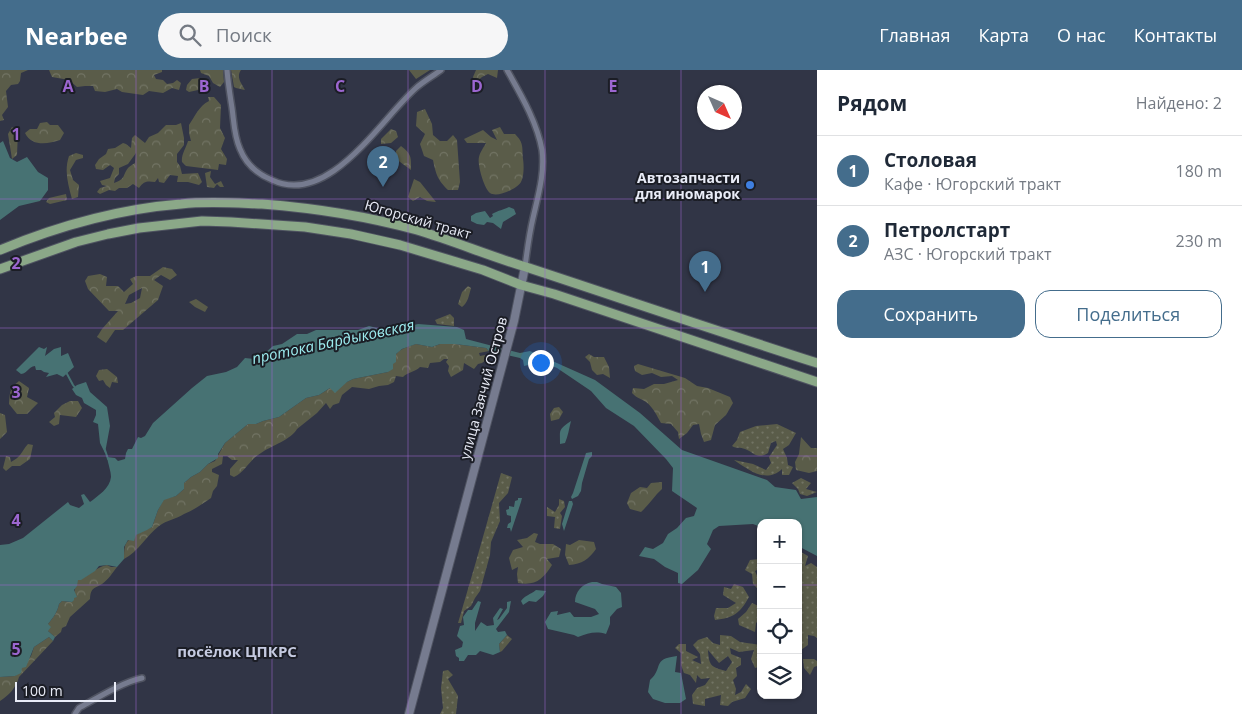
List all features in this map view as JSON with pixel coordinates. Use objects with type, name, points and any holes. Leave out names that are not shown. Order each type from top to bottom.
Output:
[{"type":"main road","name":"Югорский тракт","points":[[0,250],[74,223],[145,208],[216,202],[276,205],[338,212],[417,230],[817,363]]},
{"type":"main road","points":[[0,269],[76,242],[140,228],[202,222],[304,226],[377,239],[483,270],[521,285],[554,294],[817,382]]},
{"type":"main road","name":"улица Заячий Остров","points":[[408,714],[514,321],[525,267]]},
{"type":"street","points":[[226,70],[235,134],[246,161],[255,171],[276,182],[299,186],[311,184],[340,166],[416,88],[441,70]]},
{"type":"street","name":"улица Заячий Остров","points":[[507,70],[537,129],[542,151],[540,188],[528,240],[525,267]]},
{"type":"street","points":[[75,714],[79,708],[86,704],[136,679],[142,678]]},
{"type":"green space","points":[[0,70],[28,70],[21,73],[18,84],[11,85],[6,91],[8,107],[2,115],[4,120],[0,121]]},
{"type":"green space","points":[[49,70],[162,70],[162,72],[154,75],[156,79],[163,80],[167,84],[177,80],[181,83],[179,90],[172,88],[163,93],[149,91],[143,95],[122,92],[117,89],[105,92],[95,91],[93,86],[77,87],[69,80],[52,77]]},
{"type":"green space","points":[[200,70],[223,70],[224,82],[220,87],[213,83],[209,76],[201,73]]},
{"type":"green space","points":[[231,70],[241,70],[239,78],[245,90],[234,87]]},
{"type":"green space","points":[[409,70],[430,70],[416,79]]},
{"type":"green space","points":[[476,70],[498,70],[497,78],[488,74],[475,83],[473,77]]},
{"type":"green space","points":[[200,78],[207,85],[207,88],[189,92],[186,90],[187,85],[192,79]]},
{"type":"green space","points":[[208,97],[214,97],[221,105],[220,128],[225,138],[221,149],[227,159],[226,165],[219,164],[218,170],[186,166],[182,162],[188,141],[191,141],[189,125],[200,108],[209,101]]},
{"type":"green space","points":[[425,109],[432,124],[433,135],[440,141],[447,141],[453,135],[457,140],[460,182],[458,190],[448,190],[438,177],[433,160],[424,156],[420,144],[425,134],[416,126],[417,112]]},
{"type":"green space","points":[[47,122],[50,125],[58,125],[64,133],[60,140],[50,143],[36,142],[32,141],[25,133],[30,129],[37,129],[40,123]]},
{"type":"green space","points":[[181,123],[184,138],[184,145],[177,154],[177,162],[182,174],[198,173],[202,182],[199,185],[177,182],[178,176],[170,175],[164,183],[159,182],[158,178],[155,182],[144,183],[139,188],[133,184],[127,188],[119,188],[115,191],[109,190],[100,194],[97,192],[100,188],[107,186],[102,185],[100,181],[110,178],[114,168],[110,165],[103,170],[96,169],[95,165],[106,154],[108,149],[115,148],[123,143],[131,148],[132,138],[135,135],[145,143],[149,137],[158,133],[166,125]],"holes":[[[136,153],[135,163],[128,168],[122,179],[114,183],[115,178],[119,174],[119,168],[128,164]]]},
{"type":"green space","points":[[12,127],[18,131],[17,155],[12,159],[8,134]]},
{"type":"green space","points":[[500,127],[504,134],[515,134],[520,140],[524,164],[523,174],[519,185],[502,194],[493,194],[485,186],[479,165],[480,155],[486,143],[467,143],[464,139],[483,130],[497,140],[492,130]]},
{"type":"green space","points":[[391,129],[396,131],[398,137],[391,143],[381,144],[381,139]]},
{"type":"green space","points":[[401,146],[410,156],[411,170],[396,159],[396,151]]},
{"type":"green space","points":[[76,153],[83,155],[83,158],[76,160],[70,170],[73,180],[79,185],[78,197],[72,199],[67,167],[69,156]]},
{"type":"green space","points":[[211,171],[210,177],[215,184],[221,181],[224,187],[220,187],[217,184],[214,188],[207,187],[205,173]]},
{"type":"green space","points":[[414,179],[420,182],[436,202],[427,201],[420,197],[413,201],[408,197]]},
{"type":"green space","points":[[66,194],[67,200],[50,204],[46,202],[49,198]]},
{"type":"green space","points":[[163,267],[172,269],[177,275],[170,280],[161,275],[154,280],[163,286],[158,300],[123,330],[115,330],[106,343],[97,337],[118,311],[109,311],[88,289],[85,281],[88,276],[100,274],[107,277],[106,286],[118,286],[124,292],[133,284],[130,279],[136,276],[150,276]],"holes":[[[142,288],[140,298],[131,303],[125,304],[129,295]]]},
{"type":"green space","points":[[468,286],[471,288],[469,296],[462,307],[458,304],[462,292]]},
{"type":"green space","points":[[196,299],[208,307],[205,312],[189,302]]},
{"type":"green space","points":[[450,314],[454,318],[454,326],[437,324],[435,320]]},
{"type":"green space","points":[[416,344],[432,347],[440,344],[455,344],[486,348],[489,351],[479,353],[480,356],[485,355],[486,360],[478,364],[474,369],[464,363],[463,370],[451,377],[448,371],[449,366],[446,362],[448,359],[444,359],[440,362],[430,363],[428,368],[420,367],[403,377],[396,376],[394,382],[388,385],[369,389],[352,387],[342,395],[339,403],[333,405],[330,409],[326,403],[291,436],[265,450],[234,477],[230,475],[230,469],[238,460],[232,460],[227,456],[223,456],[222,464],[212,469],[212,472],[219,475],[217,486],[211,498],[191,511],[159,526],[134,552],[124,559],[125,548],[129,539],[152,527],[164,499],[176,496],[184,489],[184,483],[208,464],[215,461],[225,443],[248,424],[256,424],[279,417],[306,398],[319,395],[330,388],[353,379],[388,372],[397,353],[404,348]]},
{"type":"green space","points":[[589,354],[594,357],[604,357],[609,367],[610,378],[603,374],[597,375],[592,370],[590,362],[585,357]]},
{"type":"green space","points":[[638,364],[685,378],[697,386],[708,388],[730,397],[733,403],[726,415],[715,425],[711,440],[704,442],[699,424],[693,425],[679,439],[678,432],[671,424],[661,423],[648,404],[632,393],[633,388],[644,389],[654,384],[664,384],[678,380],[672,376],[661,377],[652,373],[642,375],[635,371],[634,366]]},
{"type":"green space","points":[[107,369],[117,377],[118,383],[112,382],[110,388],[103,380],[99,381],[96,376],[99,370]]},
{"type":"green space","points":[[19,381],[29,388],[27,397],[38,403],[27,414],[17,414],[9,404],[13,386]]},
{"type":"green space","points":[[70,401],[78,401],[82,408],[76,417],[60,415],[59,424],[54,426],[49,422],[55,417],[54,413],[62,405]]},
{"type":"green space","points":[[559,407],[563,412],[559,419],[551,421],[550,414],[554,408]]},
{"type":"green space","points":[[0,413],[5,415],[7,432],[0,439]]},
{"type":"green space","points":[[777,424],[796,433],[789,445],[783,449],[788,465],[793,467],[789,475],[782,475],[782,469],[770,475],[758,474],[734,460],[753,464],[766,470],[771,463],[769,457],[777,445],[776,441],[771,443],[768,453],[761,456],[732,446],[740,432],[756,426]]},
{"type":"green space","points":[[801,437],[811,448],[817,448],[817,471],[809,473],[796,470],[795,462],[799,454]]},
{"type":"green space","points":[[28,444],[33,445],[30,459],[20,466],[12,466],[6,471],[3,468],[6,456],[10,457],[11,462],[19,456]]},
{"type":"green space","points":[[501,473],[512,477],[508,493],[499,503],[500,521],[491,542],[490,555],[480,591],[471,606],[464,611],[461,623],[458,623],[475,567]]},
{"type":"green space","points":[[801,478],[811,483],[806,489],[817,492],[807,496],[800,494],[792,483]]},
{"type":"green space","points":[[662,482],[662,489],[641,512],[630,509],[627,503],[631,493],[640,487],[647,488],[651,483]]},
{"type":"green space","points":[[559,499],[564,501],[565,507],[560,513],[562,516],[560,529],[554,528],[555,517],[547,516],[547,507],[555,512],[559,505]]},
{"type":"green space","points":[[534,533],[538,534],[535,542],[553,544],[561,549],[559,557],[547,559],[552,565],[538,580],[524,584],[518,583],[518,567],[512,570],[509,558],[513,550],[523,547],[517,540],[527,538]]},
{"type":"green space","points":[[579,540],[594,542],[596,549],[585,560],[569,565],[565,555],[566,544],[570,545]]},
{"type":"green space","points":[[802,553],[808,556],[805,566],[811,563],[817,567],[817,638],[808,635],[808,645],[802,649]]},
{"type":"green space","points":[[757,559],[757,570],[755,571],[757,588],[753,584],[752,574],[745,570],[750,560]]},
{"type":"green space","points":[[107,565],[117,567],[104,582],[93,589],[90,599],[70,617],[66,626],[55,637],[48,631],[48,624],[58,609],[59,604],[62,601],[72,602],[77,580]]},
{"type":"green space","points":[[734,584],[743,587],[749,597],[736,614],[715,620],[716,608],[728,608],[736,603],[723,595],[724,587],[731,589]]},
{"type":"green space","points":[[752,603],[757,605],[755,632],[739,625],[738,619]]},
{"type":"green space","points":[[507,635],[512,639],[500,652],[499,644]]},
{"type":"green space","points":[[720,635],[731,636],[740,642],[757,644],[757,667],[755,668],[751,659],[754,650],[739,652],[730,648],[731,654],[741,658],[741,665],[736,668],[737,676],[733,680],[736,689],[735,695],[741,692],[746,684],[751,689],[745,698],[732,702],[728,706],[720,705],[721,695],[705,699],[705,706],[693,704],[692,695],[697,688],[705,685],[710,678],[701,679],[697,675],[696,683],[690,675],[684,673],[681,665],[681,653],[675,648],[679,644],[686,644],[686,651],[698,657],[692,660],[701,664],[700,654],[693,645],[698,640],[707,637],[713,643],[720,645]],"holes":[[[708,650],[719,663],[728,656],[732,662],[726,671],[714,667],[710,663]]]},
{"type":"green space","points":[[49,637],[53,641],[19,677],[12,691],[0,701],[0,677],[15,676],[31,656],[34,647]]},
{"type":"green space","points":[[803,659],[814,659],[817,661],[817,666],[814,667],[810,675],[804,668]]},
{"type":"green space","points":[[448,670],[453,675],[448,679],[458,696],[456,714],[440,714],[443,708],[441,688],[443,671]]},
{"type":"water","points":[[3,141],[10,158],[17,162],[27,157],[38,172],[48,178],[48,190],[40,201],[19,206],[0,220],[0,143]]},
{"type":"water","points":[[509,207],[514,209],[516,214],[503,222],[501,229],[493,223],[487,222],[484,225],[471,221],[471,216],[476,213],[485,211],[490,218],[493,216],[492,214]]},
{"type":"water","name":"протока Бардыковская","points":[[418,324],[457,327],[464,330],[466,339],[520,353],[530,351],[595,380],[640,413],[682,450],[767,480],[775,487],[796,490],[801,499],[817,497],[817,556],[802,548],[802,519],[757,519],[757,526],[753,524],[719,526],[713,530],[707,544],[711,549],[698,570],[682,584],[678,583],[678,573],[654,559],[639,556],[645,547],[653,549],[663,543],[668,534],[686,518],[694,516],[697,508],[672,491],[673,468],[634,426],[606,408],[591,391],[552,366],[539,368],[533,364],[524,366],[523,360],[520,358],[489,351],[486,348],[455,344],[440,344],[432,347],[416,344],[402,349],[396,354],[396,362],[393,364],[393,369],[388,372],[353,379],[335,393],[330,388],[319,395],[306,398],[279,417],[256,424],[248,424],[225,443],[218,454],[218,458],[184,483],[184,489],[176,496],[164,500],[152,527],[136,535],[134,541],[128,540],[124,547],[124,559],[117,567],[99,566],[95,571],[78,580],[74,590],[77,597],[72,602],[62,601],[48,624],[51,627],[48,631],[55,637],[53,641],[49,637],[34,647],[26,667],[22,668],[21,673],[15,676],[0,677],[0,545],[9,544],[23,538],[68,502],[70,505],[79,508],[84,504],[81,495],[84,494],[90,502],[100,494],[108,485],[111,477],[107,457],[115,458],[118,461],[125,459],[128,449],[132,449],[138,437],[145,436],[153,423],[207,376],[226,372],[237,367],[245,358],[254,359],[264,354],[273,346],[282,344],[297,334],[307,334],[316,330],[358,330],[369,326],[389,331]]},
{"type":"water","points":[[39,347],[44,349],[47,347],[45,356],[54,349],[61,347],[61,356],[68,353],[74,367],[63,377],[57,374],[46,377],[49,373],[36,370],[35,366],[21,374],[16,370]]},
{"type":"water","points":[[86,382],[90,392],[107,407],[110,426],[105,453],[100,443],[98,424],[93,422],[96,410],[84,403],[82,398],[76,395],[72,389]]},
{"type":"water","points":[[571,421],[565,443],[560,444],[561,430]]},
{"type":"water","points":[[592,452],[581,491],[578,496],[572,499],[571,497],[586,453]]},
{"type":"water","points":[[518,498],[522,498],[511,532],[510,528],[507,528],[511,522],[511,516],[507,515],[506,510],[509,509],[509,506],[514,507],[515,501]]},
{"type":"water","points":[[569,501],[572,501],[573,504],[564,531],[562,524]]},
{"type":"water","points":[[592,582],[616,587],[621,593],[622,607],[617,609],[610,617],[610,624],[606,634],[592,633],[578,637],[548,629],[545,622],[551,612],[558,611],[557,615],[570,612],[574,617],[591,617],[599,614],[595,609],[575,602],[576,595],[580,589]]},
{"type":"water","points":[[536,590],[546,591],[536,602],[529,601],[523,605],[521,601]]},
{"type":"water","points":[[478,601],[481,602],[475,623],[475,631],[481,622],[487,626],[494,625],[493,618],[500,608],[503,609],[497,620],[507,608],[507,602],[511,601],[509,612],[496,629],[498,632],[505,631],[507,635],[499,644],[500,652],[493,655],[480,651],[476,655],[468,655],[464,661],[459,661],[455,650],[462,647],[463,642],[457,636],[460,626],[464,625],[463,617],[468,610],[472,610]]},
{"type":"water","points":[[677,656],[675,672],[681,673],[686,699],[680,703],[665,703],[653,699],[648,692],[650,680],[664,659]]},
{"type":"waterway","points":[[66,372],[76,389]]},
{"type":"waterway","points":[[105,450],[108,459]]},
{"type":"place","name":"Автозапчасти для иномарок","points":[[750,185]]},
{"type":"place","name":"Петролстарт","points":[[383,187]]},
{"type":"place","name":"Столовая","points":[[705,292]]},
{"type":"district","name":"посёлок ЦПКРС","points":[[237,651]]}]
